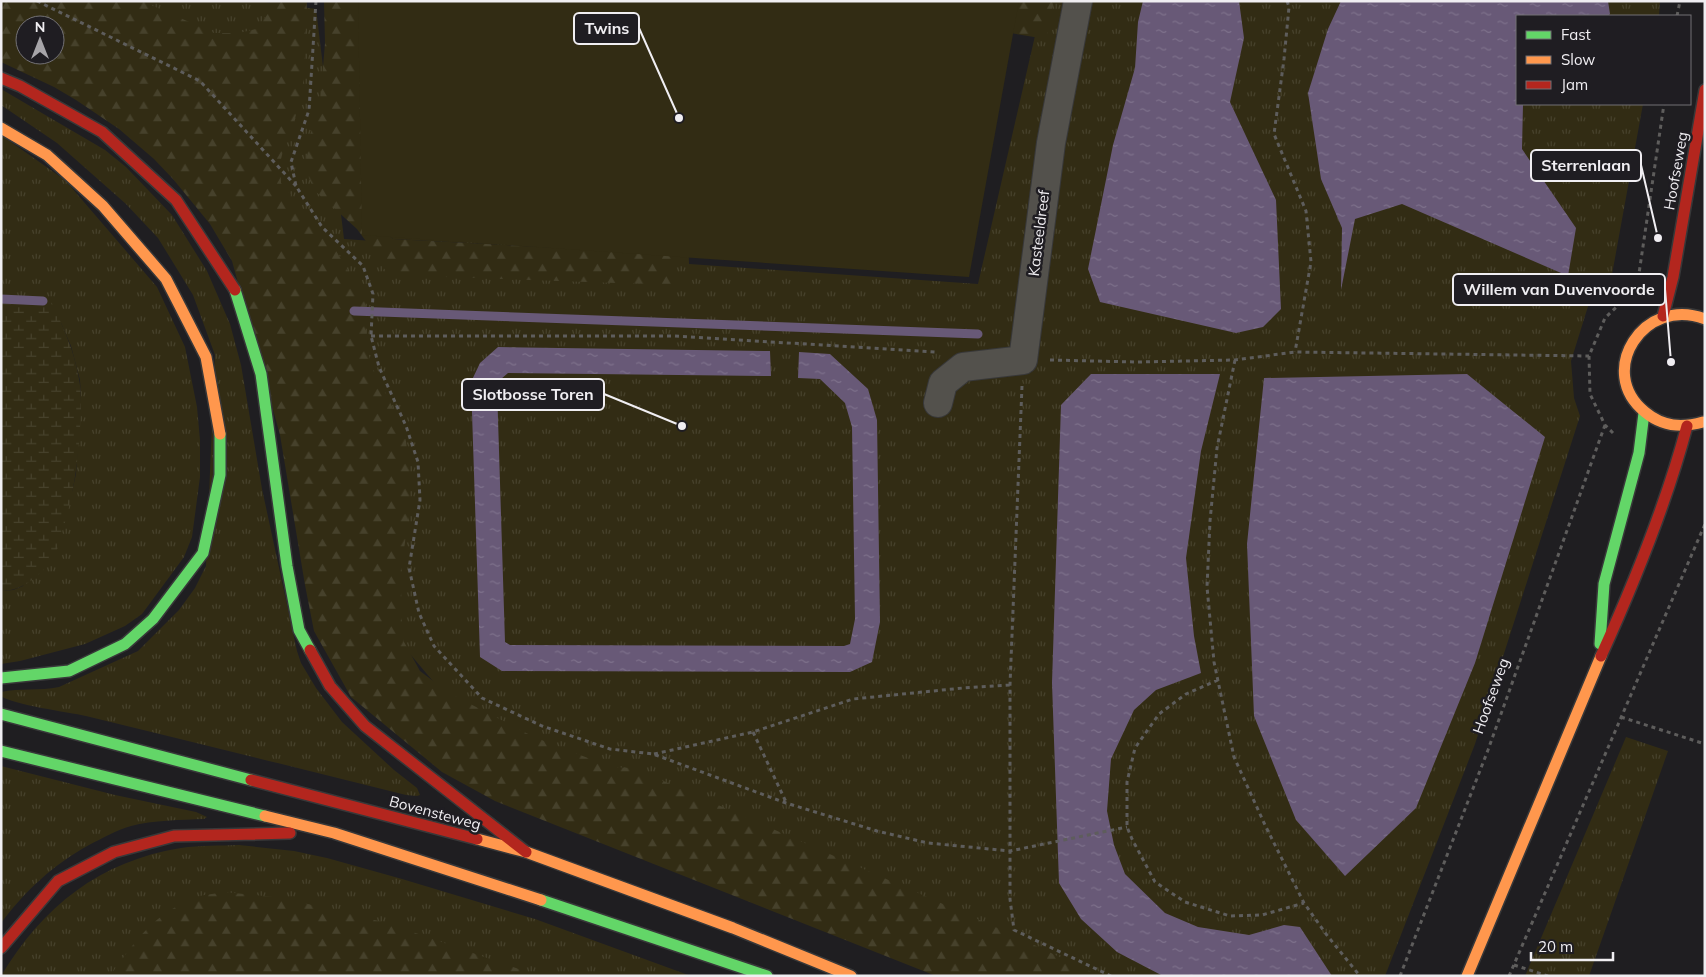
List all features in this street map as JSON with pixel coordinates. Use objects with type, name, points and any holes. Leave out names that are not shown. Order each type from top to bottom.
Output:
[{"type":"main road","points":[[1,78],[20,86],[102,132],[176,200],[236,292],[261,374],[287,566],[299,630],[330,686],[366,726],[526,852]]},
{"type":"main road","name":"Hoofseweg","points":[[1663,316],[1672,277],[1705,90]]},
{"type":"main road","points":[[1,128],[47,155],[104,206],[166,279],[206,356],[220,434],[220,475],[203,553],[179,588],[153,619],[125,644],[69,671],[1,678]]},
{"type":"main road","points":[[1705,319],[1689,313],[1663,316],[1645,325],[1632,340],[1625,359],[1625,379],[1631,398],[1644,413],[1664,424],[1687,426],[1705,421]]},
{"type":"main road","points":[[1599,661],[1604,584],[1639,452],[1644,413]]},
{"type":"main road","points":[[1467,976],[1599,661],[1633,586],[1677,464],[1687,426]]},
{"type":"main road","name":"Bovensteweg","points":[[1,714],[526,852],[733,928],[851,976]]},
{"type":"main road","points":[[1,751],[334,834],[560,906],[767,976]]},
{"type":"main road","points":[[1,948],[58,881],[114,852],[174,836],[270,833],[334,834]]},
{"type":"street","name":"Kasteeldreef","points":[[1023,360],[1051,143],[1078,1]]},
{"type":"street","points":[[938,403],[943,383],[963,367],[1023,360]]},
{"type":"path","points":[[36,1],[200,81],[296,186],[322,227],[363,266],[373,294],[371,336],[378,368],[406,426],[418,462],[420,500],[409,568],[419,613],[434,646],[482,698],[542,726],[610,749],[653,754],[786,803],[878,831],[928,843],[1010,851],[1127,827]]},
{"type":"path","points":[[296,186],[291,162],[309,110],[316,1]]},
{"type":"path","points":[[1287,1],[1284,59],[1274,134],[1306,211],[1311,262],[1295,352]]},
{"type":"path","points":[[1677,15],[1680,1]]},
{"type":"path","name":"Hoofseweg","points":[[1637,287],[1664,105]]},
{"type":"path","points":[[371,336],[675,336],[941,353],[952,356],[963,367]]},
{"type":"path","points":[[1111,976],[1014,930],[1010,899],[1010,685],[1023,360],[1136,362],[1235,360],[1295,352],[1589,356]]},
{"type":"path","points":[[1235,360],[1217,448],[1210,521],[1207,586],[1214,662],[1234,757],[1265,825],[1304,902],[1326,934],[1360,976]]},
{"type":"path","name":"Hoofseweg","points":[[1400,976],[1488,750],[1605,425]]},
{"type":"path","points":[[1509,976],[1705,524]]},
{"type":"path","points":[[1218,680],[1186,694],[1159,714],[1135,748],[1127,782],[1127,827],[1132,840],[1155,882],[1185,902],[1230,916],[1262,915],[1304,902]]},
{"type":"path","points":[[653,754],[753,732],[853,700],[954,688],[1010,685]]},
{"type":"path","points":[[1621,717],[1705,744]]},
{"type":"path","points":[[753,732],[786,803]]},
{"type":"path","points":[[1514,965],[1548,976]]},
{"type":"green space","points":[[1,1],[258,1],[316,9],[344,239],[674,262],[674,254],[393,239],[371,222],[683,115],[689,264],[978,284],[1043,1],[1660,1],[1659,15],[1516,15],[1516,105],[1643,105],[1611,280],[1590,300],[1571,361],[1574,398],[1580,416],[1475,744],[1385,976],[1017,976],[507,769],[362,597],[301,286],[65,64],[65,15],[15,15]]},
{"type":"green space","points":[[1,1],[142,1],[214,33],[239,33],[256,29],[270,11],[270,1],[307,1],[303,86],[300,106],[286,139],[280,163],[281,183],[335,248],[366,303],[366,344],[372,367],[405,432],[410,478],[409,514],[402,563],[401,611],[404,642],[420,671],[449,693],[534,737],[611,767],[634,768],[1002,930],[1100,976],[936,976],[495,801],[442,772],[351,697],[314,631],[280,435],[232,261],[210,224],[154,159],[119,129],[54,87],[1,62]]},
{"type":"green space","points":[[324,1],[361,1],[371,222],[393,239],[674,254],[674,285],[388,275],[357,229],[314,190],[307,173],[310,135],[320,104],[325,43]]},
{"type":"green space","points":[[358,1],[1019,1],[969,277],[362,235]]},
{"type":"green space","points":[[990,1],[1054,1],[1046,39],[981,28]]},
{"type":"green space","points":[[1,89],[105,150],[126,167],[172,215],[207,271],[230,324],[241,365],[262,489],[301,663],[316,688],[342,722],[394,770],[417,788],[420,795],[406,795],[86,716],[28,705],[1,696],[1,692],[59,687],[138,651],[179,610],[195,588],[206,566],[215,355],[193,295],[158,238],[126,204],[57,143],[1,105]]},
{"type":"green space","points":[[1,135],[65,180],[157,287],[185,347],[197,407],[200,440],[200,477],[192,537],[184,557],[142,614],[125,626],[85,644],[1,664],[1,591],[13,590],[23,586],[72,492],[76,474],[81,399],[80,380],[71,346],[61,323],[1,296]]},
{"type":"green space","points":[[1,296],[49,297],[71,347],[77,368],[81,403],[76,468],[60,542],[49,564],[38,576],[17,588],[1,591]]},
{"type":"green space","points":[[1626,737],[1668,751],[1589,976],[1525,976]]},
{"type":"green space","points":[[1,766],[115,795],[196,812],[207,817],[204,819],[140,824],[104,837],[64,861],[41,879],[1,923]]},
{"type":"green space","points":[[239,845],[294,851],[327,858],[402,879],[535,919],[691,976],[1,976],[35,928],[76,891],[100,876],[152,854],[188,847]]},
{"type":"green space","points":[[224,892],[283,898],[387,923],[539,976],[110,976],[147,929],[169,911],[197,897]]},
{"type":"water","points":[[1143,1],[1239,1],[1244,38],[1230,102],[1276,200],[1281,309],[1263,327],[1236,333],[1100,302],[1088,269],[1113,145],[1135,68],[1138,22]]},
{"type":"water","points":[[1341,1],[1608,1],[1609,15],[1516,15],[1516,105],[1523,105],[1522,149],[1576,228],[1568,276],[1402,204],[1355,219],[1341,290],[1342,228],[1321,179],[1308,93],[1328,29]]},
{"type":"water","points":[[498,347],[770,351],[771,376],[508,373],[501,379],[497,387],[505,642],[510,645],[844,646],[850,644],[855,619],[852,427],[845,403],[820,379],[798,378],[799,352],[830,354],[868,389],[877,420],[880,622],[872,662],[850,672],[502,671],[480,657],[471,382],[480,363]]},
{"type":"water","points":[[1091,374],[1220,374],[1201,451],[1186,558],[1194,636],[1201,673],[1156,690],[1134,710],[1111,759],[1107,811],[1114,845],[1125,874],[1165,913],[1198,927],[1249,935],[1284,925],[1300,927],[1332,976],[1163,976],[1117,952],[1081,919],[1059,883],[1052,683],[1061,405]]},
{"type":"water","points":[[1467,374],[1545,437],[1475,663],[1416,808],[1345,876],[1296,820],[1254,716],[1247,544],[1264,378]]},
{"type":"waterway","points":[[1,299],[43,301]]},
{"type":"waterway","points":[[354,311],[978,334]]},
{"type":"traffic: fast","points":[[235,290],[261,374],[287,566],[299,630],[310,650]]},
{"type":"traffic: fast","points":[[1600,644],[1604,584],[1639,453],[1644,413]]},
{"type":"traffic: fast","points":[[1,678],[69,671],[125,644],[153,619],[203,553],[220,475],[220,434]]},
{"type":"traffic: fast","points":[[1,714],[251,780]]},
{"type":"traffic: fast","points":[[1,751],[265,816]]},
{"type":"traffic: fast","points":[[541,900],[767,976]]},
{"type":"traffic: slow","points":[[1,128],[47,155],[103,206],[166,279],[206,357],[220,434]]},
{"type":"traffic: slow","points":[[1703,422],[1673,425],[1652,417],[1631,396],[1625,377],[1626,359],[1633,342],[1646,327],[1663,318],[1683,314],[1705,319]]},
{"type":"traffic: slow","points":[[1467,976],[1601,656]]},
{"type":"traffic: slow","points":[[265,816],[334,833],[541,900]]},
{"type":"traffic: slow","points":[[477,839],[526,852],[733,928],[851,976]]},
{"type":"traffic: jam","points":[[1,78],[20,86],[102,132],[176,200],[235,290]]},
{"type":"traffic: jam","points":[[1663,316],[1673,277],[1705,90]]},
{"type":"traffic: jam","points":[[1601,656],[1649,542],[1687,426]]},
{"type":"traffic: jam","points":[[310,650],[330,686],[365,726],[526,852]]},
{"type":"traffic: jam","points":[[251,780],[477,839]]},
{"type":"traffic: jam","points":[[1,948],[58,881],[114,852],[174,836],[290,833]]},
{"type":"place","name":"Twins","points":[[679,118]]},
{"type":"place","name":"Sterrenlaan","points":[[1658,238]]},
{"type":"place","name":"Willem van Duvenvoorde","points":[[1671,362]]},
{"type":"place","name":"Slotbosse Toren","points":[[682,426]]}]
